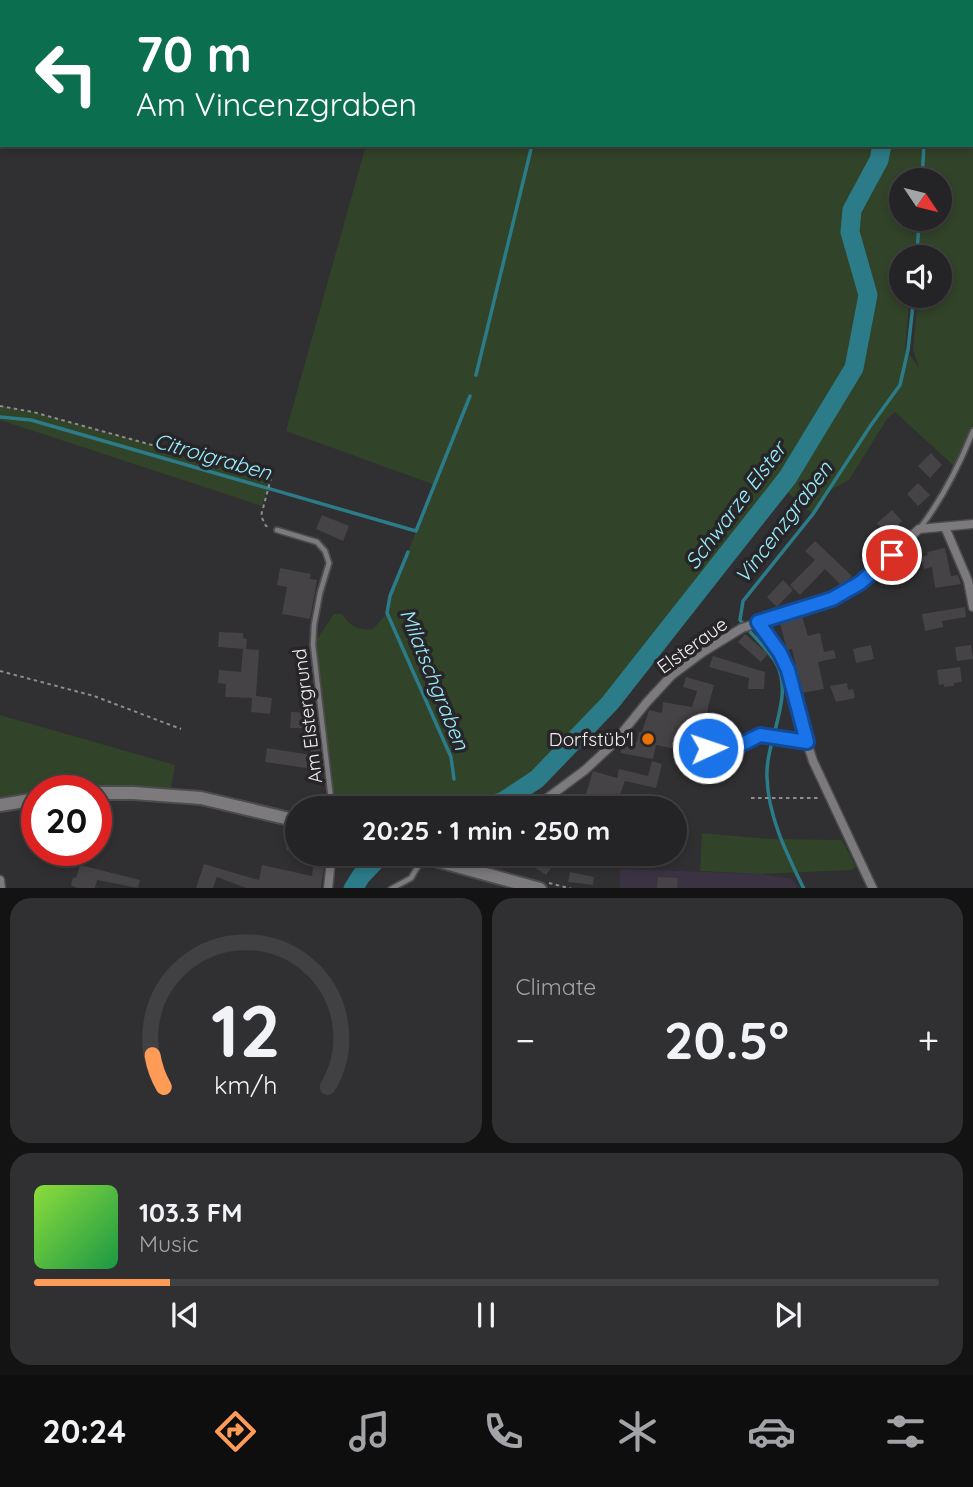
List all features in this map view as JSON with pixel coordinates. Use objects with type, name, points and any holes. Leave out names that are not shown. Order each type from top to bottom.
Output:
[{"type":"main road","points":[[112,793],[201,798],[285,818]]},
{"type":"main road","points":[[0,805],[21,802]]},
{"type":"main road","points":[[455,866],[540,888]]},
{"type":"street","points":[[919,529],[973,524]]},
{"type":"street","points":[[945,527],[968,581],[973,607]]},
{"type":"street","name":"Elsteraue","points":[[550,796],[613,744],[672,675],[745,627],[832,599],[860,583],[919,529]]},
{"type":"street","points":[[758,622],[780,653],[788,670],[807,742],[828,797],[873,888]]},
{"type":"street","points":[[328,888],[330,866]]},
{"type":"street","points":[[468,870],[470,866]]},
{"type":"street","points":[[0,880],[1,888]]},
{"type":"lane","points":[[919,529],[933,511],[956,471],[973,431]]},
{"type":"lane","name":"Am Elstergrund","points":[[277,530],[317,542],[325,551],[329,563],[314,625],[313,645],[331,796]]},
{"type":"lane","points":[[698,746],[733,749],[747,744],[757,736],[807,742]]},
{"type":"lane","points":[[391,888],[411,878],[415,866]]},
{"type":"path","points":[[0,406],[33,412],[271,478],[261,516],[266,526],[277,530]]},
{"type":"path","points":[[0,671],[94,696],[181,729]]},
{"type":"path","points":[[751,798],[828,797]]},
{"type":"shaded area","points":[[620,869],[761,874],[792,879],[798,888],[620,888]]},
{"type":"green space","points":[[365,147],[973,147],[973,445],[964,444],[954,466],[895,412],[887,419],[849,480],[829,491],[813,514],[781,487],[610,703],[537,779],[511,796],[332,796],[313,645],[334,614],[342,614],[355,627],[373,629],[387,613],[390,596],[435,485],[286,431]]},
{"type":"green space","points":[[0,406],[33,412],[271,478],[262,506],[0,420]]},
{"type":"green space","points":[[0,715],[175,765],[170,795],[112,792],[112,775],[21,775],[21,802],[0,805]]},
{"type":"green space","points":[[702,833],[771,839],[842,840],[856,867],[851,870],[761,874],[700,871]]},
{"type":"building","points":[[931,453],[942,465],[930,478],[918,466]]},
{"type":"building","points":[[918,483],[930,495],[918,506],[907,494]]},
{"type":"building","points":[[892,510],[902,521],[888,535],[877,523]]},
{"type":"building","points":[[322,515],[349,526],[343,541],[316,529]]},
{"type":"building","points":[[815,541],[852,576],[842,586],[825,569],[800,595],[790,585],[815,560],[805,551]]},
{"type":"building","points":[[945,548],[951,576],[958,575],[961,584],[935,588],[932,567],[924,569],[921,557],[928,555],[927,552]]},
{"type":"building","points":[[280,568],[311,574],[310,579],[317,580],[310,619],[282,614],[287,587],[277,585]]},
{"type":"building","points":[[783,580],[793,590],[777,607],[767,597]]},
{"type":"building","points":[[965,607],[966,617],[942,621],[943,627],[925,631],[922,614]]},
{"type":"building","points":[[802,616],[808,636],[820,633],[824,652],[834,650],[836,658],[818,662],[824,689],[802,693],[792,649],[787,650],[780,623]]},
{"type":"building","points":[[219,632],[243,633],[243,638],[247,639],[246,649],[259,650],[256,696],[272,698],[270,714],[251,712],[252,698],[225,697],[226,684],[218,683],[219,670],[241,672],[245,649],[218,647]]},
{"type":"building","points":[[745,634],[768,654],[761,662],[738,642]]},
{"type":"building","points":[[871,645],[874,659],[856,663],[853,649]]},
{"type":"building","points":[[971,645],[973,659],[957,661],[955,647]]},
{"type":"building","points":[[713,656],[765,672],[764,689],[748,689],[749,678],[709,667]]},
{"type":"building","points":[[960,667],[962,682],[954,683],[954,686],[939,685],[937,670]]},
{"type":"building","points":[[686,677],[714,685],[706,727],[687,725],[680,750],[656,745],[653,759],[620,753],[625,740],[637,742],[649,710],[662,713],[663,702],[692,707],[697,691],[683,687]]},
{"type":"building","points":[[847,683],[848,690],[853,689],[855,698],[836,702],[830,686]]},
{"type":"building","points":[[291,712],[316,713],[320,770],[265,762],[267,748],[311,755],[311,728],[290,728]]},
{"type":"building","points":[[652,761],[662,764],[656,788],[625,781],[619,796],[585,796],[593,771],[617,778],[619,769],[648,776]]},
{"type":"building","points":[[204,864],[259,880],[262,865],[312,876],[313,866],[324,866],[321,888],[246,888],[217,877],[213,888],[196,888]]},
{"type":"building","points":[[80,866],[84,866],[140,880],[138,888],[97,880],[95,888],[77,888],[71,885],[73,877],[76,878]]},
{"type":"building","points":[[532,866],[553,866],[546,875]]},
{"type":"building","points":[[570,872],[594,877],[593,885],[568,882]]},
{"type":"building","points":[[658,877],[678,878],[677,888],[657,888]]},
{"type":"waterway","name":"Milatschgraben","points":[[476,375],[532,147]]},
{"type":"waterway","name":"Schwarze Elster","points":[[511,796],[537,779],[610,703],[788,477],[854,368],[868,295],[850,232],[852,210],[879,160],[882,147]]},
{"type":"waterway","name":"Vincenzgraben","points":[[923,168],[924,147]]},
{"type":"waterway","name":"Vincenzgraben","points":[[918,231],[918,245]]},
{"type":"waterway","name":"Vincenzgraben","points":[[804,888],[779,835],[768,792],[768,763],[781,703],[781,674],[775,661],[740,620],[743,601],[813,514],[900,385],[908,350],[913,308]]},
{"type":"waterway","name":"Citroigraben","points":[[0,417],[31,420],[416,531],[470,396]]},
{"type":"waterway","name":"Milatschgraben","points":[[408,552],[390,596],[387,613],[451,757],[454,779]]},
{"type":"waterway","name":"Schwarze Elster","points":[[354,888],[371,866]]},
{"type":"place","name":"Dorfstüb'l","points":[[648,739]]},
{"type":"route","points":[[708,748],[733,749],[760,735],[807,742],[788,670],[780,653],[758,622],[832,599],[860,583],[892,555]]}]
